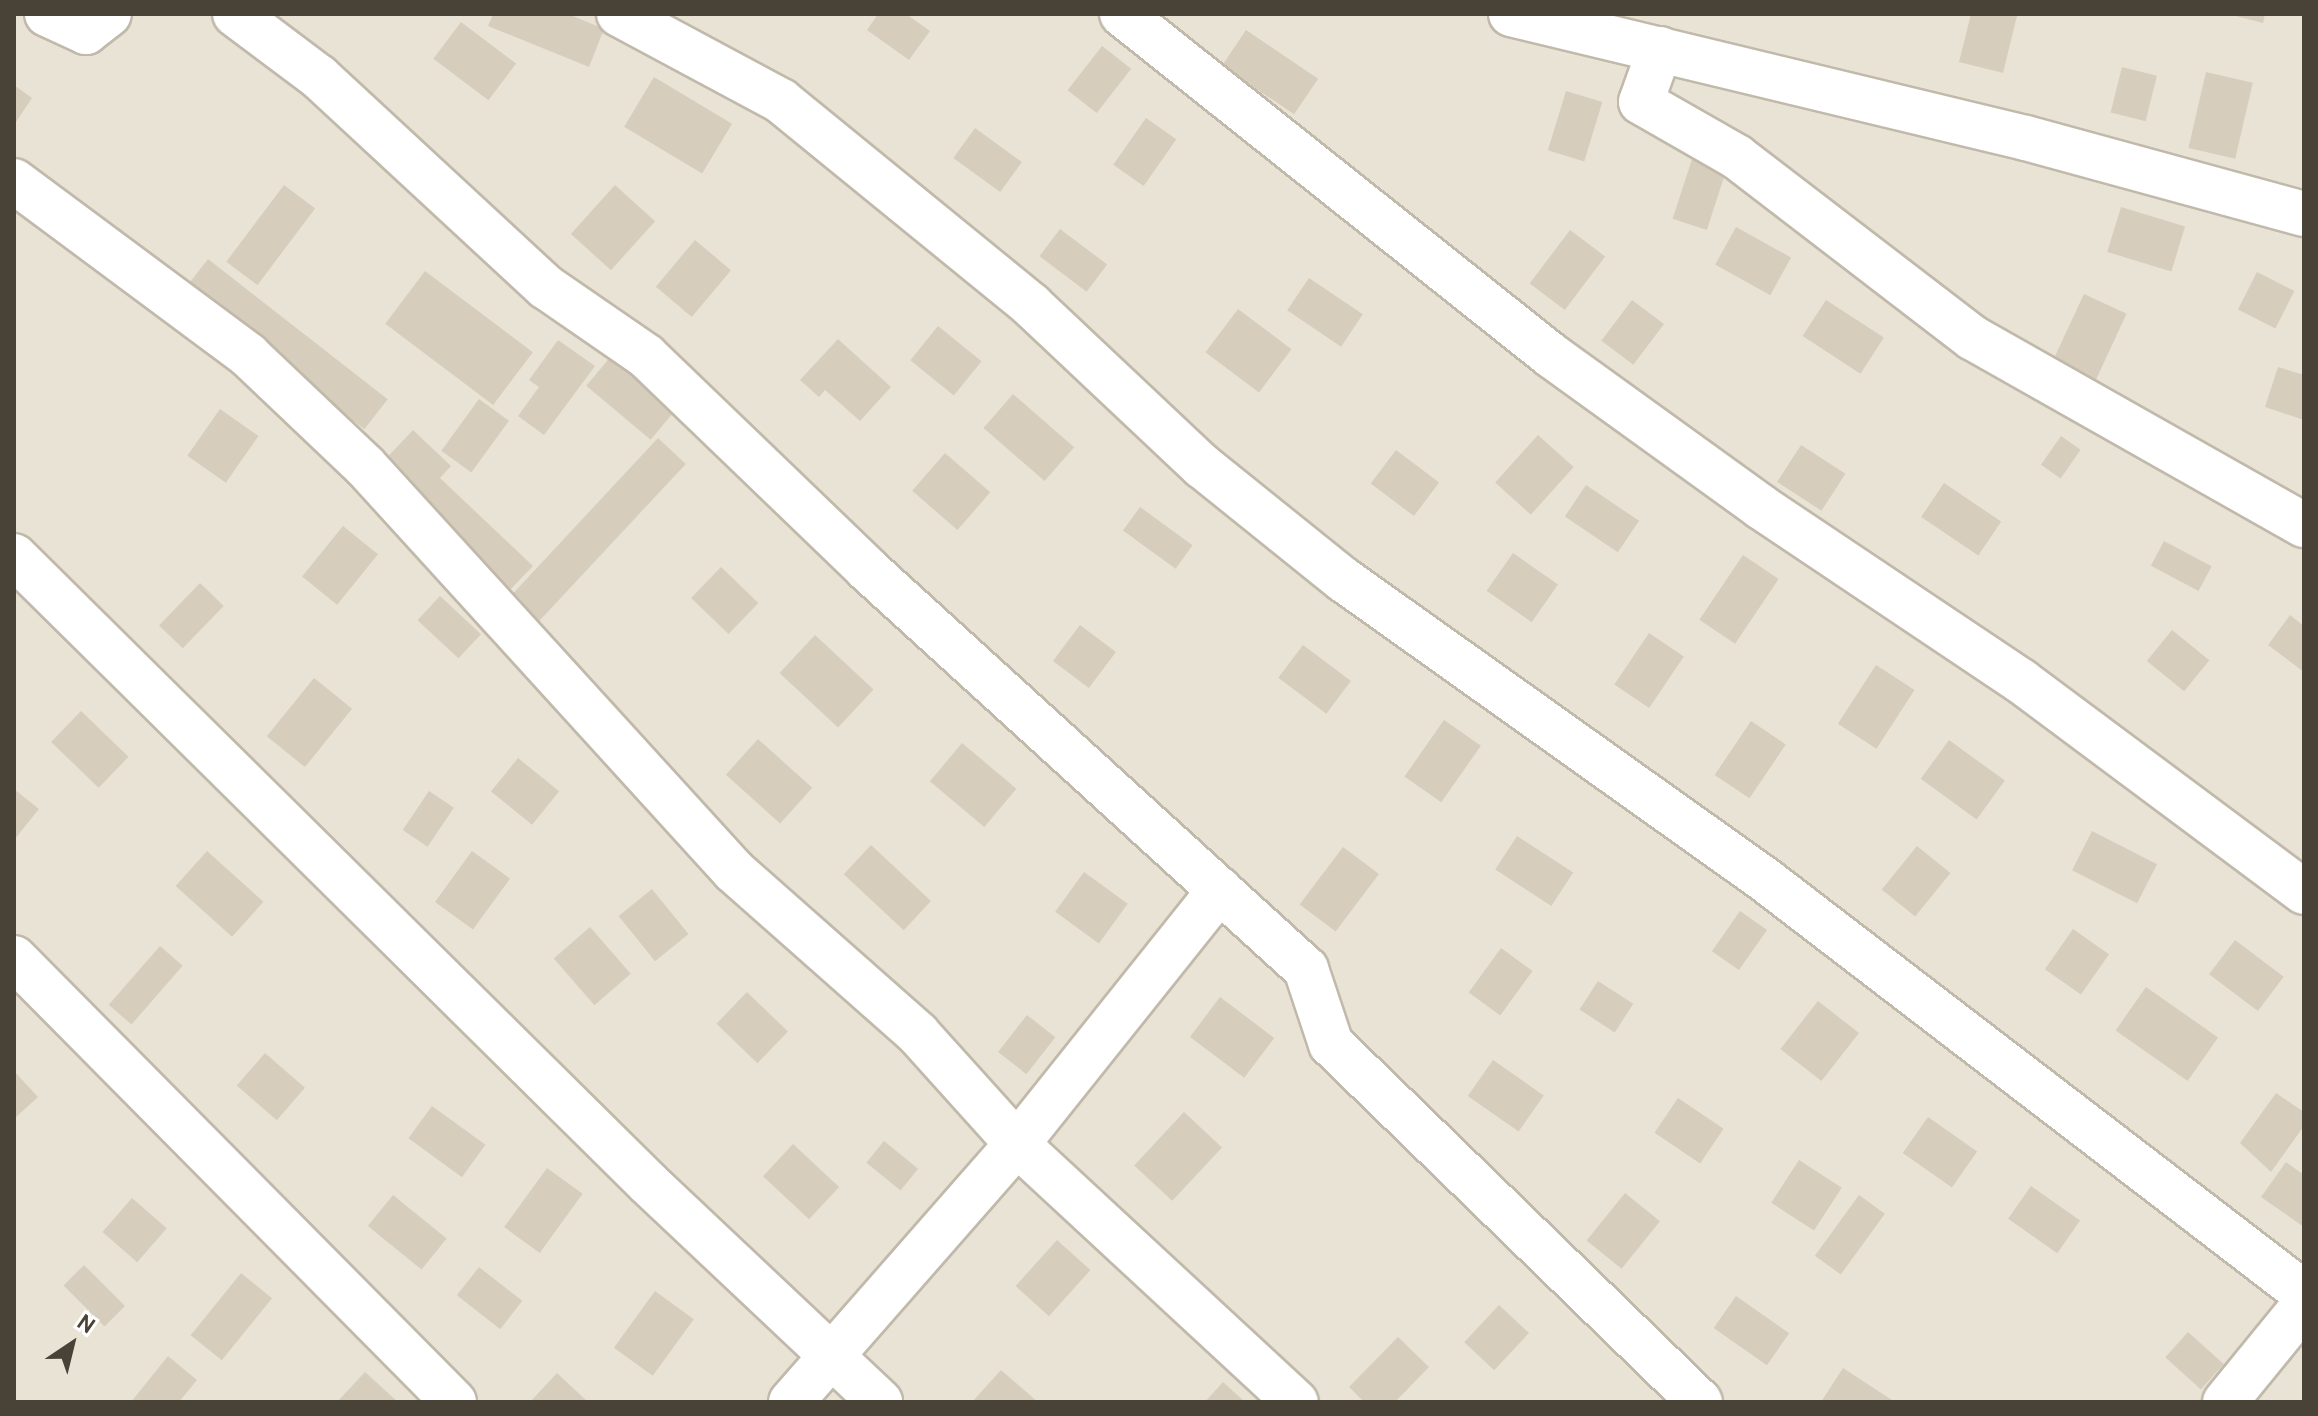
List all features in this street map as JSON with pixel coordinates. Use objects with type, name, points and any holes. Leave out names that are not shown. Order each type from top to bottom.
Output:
[{"type":"street","points":[[47,14],[86,32],[109,14]]},
{"type":"street","points":[[235,14],[319,77],[546,287],[646,356],[867,569],[1306,969],[1331,1044],[1422,1139],[1700,1402]]},
{"type":"street","points":[[619,14],[805,119],[1019,295],[1202,466],[1344,580],[1764,879],[2304,1293]]},
{"type":"street","points":[[1122,14],[1552,356],[1761,507],[2021,681],[2304,892]]},
{"type":"street","points":[[1512,14],[2026,138],[2304,214]]},
{"type":"street","points":[[1660,49],[1641,102],[1737,157],[1973,338],[2304,525]]},
{"type":"street","points":[[14,181],[248,355],[355,456],[734,871],[918,1034],[1017,1144],[1296,1402]]},
{"type":"street","points":[[14,556],[648,1183],[880,1402]]},
{"type":"street","points":[[791,1402],[1017,1144],[1220,890]]},
{"type":"street","points":[[14,958],[454,1402]]},
{"type":"street","points":[[2225,1402],[2304,1305]]},
{"type":"shaded area","points":[[14,14],[2304,14],[2304,1402],[14,1402]]},
{"type":"building","points":[[493,14],[568,14],[604,29],[589,67],[488,26]]},
{"type":"building","points":[[878,14],[906,14],[930,31],[909,60],[867,30]]},
{"type":"building","points":[[1971,14],[2017,16],[2003,73],[1959,62]]},
{"type":"building","points":[[2228,14],[2265,14],[2263,23]]},
{"type":"building","points":[[461,22],[516,64],[488,100],[433,59]]},
{"type":"building","points":[[1246,30],[1318,79],[1294,114],[1222,66]]},
{"type":"building","points":[[1102,46],[1131,69],[1097,113],[1068,90]]},
{"type":"building","points":[[2122,67],[2157,76],[2146,121],[2111,113]]},
{"type":"building","points":[[2206,72],[2253,83],[2235,159],[2188,148]]},
{"type":"building","points":[[654,77],[732,124],[702,174],[624,127]]},
{"type":"building","points":[[14,85],[32,98],[14,125]]},
{"type":"building","points":[[1566,91],[1602,102],[1584,161],[1548,150]]},
{"type":"building","points":[[1146,118],[1176,139],[1144,186],[1113,165]]},
{"type":"building","points":[[975,128],[1022,162],[1000,192],[953,158]]},
{"type":"building","points":[[1693,156],[1727,167],[1707,230],[1673,219]]},
{"type":"building","points":[[284,185],[315,208],[257,285],[226,262]]},
{"type":"building","points":[[615,185],[655,221],[611,270],[571,234]]},
{"type":"building","points":[[2121,207],[2185,227],[2171,272],[2107,252]]},
{"type":"building","points":[[1736,227],[1791,258],[1770,295],[1715,265]]},
{"type":"building","points":[[1060,229],[1107,265],[1087,292],[1040,256]]},
{"type":"building","points":[[1570,230],[1605,256],[1565,310],[1530,284]]},
{"type":"building","points":[[695,240],[731,270],[692,317],[656,287]]},
{"type":"building","points":[[208,259],[388,399],[364,429],[185,289]]},
{"type":"building","points":[[425,271],[533,352],[493,405],[385,324]]},
{"type":"building","points":[[2257,272],[2294,291],[2275,328],[2238,309]]},
{"type":"building","points":[[1309,278],[1363,314],[1341,347],[1287,310]]},
{"type":"building","points":[[2084,294],[2127,314],[2094,384],[2051,364]]},
{"type":"building","points":[[1632,300],[1664,324],[1633,365],[1601,341]]},
{"type":"building","points":[[1826,300],[1884,338],[1860,374],[1803,336]]},
{"type":"building","points":[[1238,309],[1292,349],[1259,392],[1206,352]]},
{"type":"building","points":[[938,326],[982,361],[954,395],[910,360]]},
{"type":"building","points":[[838,339],[891,387],[860,421],[825,390],[819,397],[800,380]]},
{"type":"building","points":[[558,340],[595,366],[544,435],[518,416],[539,387],[529,380]]},
{"type":"building","points":[[612,355],[676,409],[651,440],[586,386]]},
{"type":"building","points":[[2278,367],[2304,375],[2304,420],[2265,407]]},
{"type":"building","points":[[1013,394],[1074,447],[1045,481],[983,428]]},
{"type":"building","points":[[479,399],[509,421],[471,473],[441,451]]},
{"type":"building","points":[[220,409],[259,436],[226,483],[187,456]]},
{"type":"building","points":[[413,430],[451,466],[440,478],[533,566],[509,591],[378,467]]},
{"type":"building","points":[[1538,435],[1574,467],[1531,515],[1495,483]]},
{"type":"building","points":[[2061,436],[2081,450],[2061,478],[2041,465]]},
{"type":"building","points":[[658,438],[686,464],[538,623],[510,597]]},
{"type":"building","points":[[1801,445],[1845,474],[1821,511],[1777,482]]},
{"type":"building","points":[[1396,450],[1439,482],[1414,516],[1371,484]]},
{"type":"building","points":[[945,453],[990,492],[957,530],[912,491]]},
{"type":"building","points":[[1944,483],[2001,522],[1978,556],[1921,517]]},
{"type":"building","points":[[1586,485],[1639,521],[1618,552],[1565,517]]},
{"type":"building","points":[[1140,507],[1193,545],[1176,569],[1123,530]]},
{"type":"building","points":[[343,526],[378,554],[337,605],[302,577]]},
{"type":"building","points":[[2164,541],[2212,566],[2199,591],[2151,566]]},
{"type":"building","points":[[1513,553],[1558,585],[1532,622],[1487,591]]},
{"type":"building","points":[[1743,555],[1779,579],[1735,644],[1699,620]]},
{"type":"building","points":[[721,567],[758,603],[729,634],[691,598]]},
{"type":"building","points":[[200,583],[224,606],[183,648],[159,625]]},
{"type":"building","points":[[440,596],[481,634],[458,658],[417,620]]},
{"type":"building","points":[[2290,615],[2304,626],[2304,672],[2268,645]]},
{"type":"building","points":[[1080,625],[1116,652],[1089,688],[1053,661]]},
{"type":"building","points":[[2172,630],[2209,660],[2184,691],[2147,661]]},
{"type":"building","points":[[1649,633],[1684,656],[1649,708],[1614,684]]},
{"type":"building","points":[[815,635],[874,690],[838,728],[780,673]]},
{"type":"building","points":[[1303,645],[1351,681],[1326,714],[1278,678]]},
{"type":"building","points":[[1876,665],[1915,690],[1876,749],[1838,724]]},
{"type":"building","points":[[314,678],[352,709],[305,767],[267,736]]},
{"type":"building","points":[[81,711],[128,757],[99,788],[51,742]]},
{"type":"building","points":[[1444,720],[1481,746],[1441,802],[1404,777]]},
{"type":"building","points":[[1751,721],[1786,744],[1749,798],[1715,775]]},
{"type":"building","points":[[758,739],[812,788],[780,824],[726,775]]},
{"type":"building","points":[[1949,740],[2005,781],[1977,819],[1921,779]]},
{"type":"building","points":[[962,743],[1016,789],[984,827],[930,781]]},
{"type":"building","points":[[518,758],[559,791],[532,825],[491,791]]},
{"type":"building","points":[[14,789],[39,809],[14,840]]},
{"type":"building","points":[[429,791],[454,808],[428,847],[403,830]]},
{"type":"building","points":[[2092,831],[2157,864],[2137,903],[2072,870]]},
{"type":"building","points":[[1517,836],[1573,872],[1551,906],[1495,870]]},
{"type":"building","points":[[871,845],[931,901],[904,930],[844,874]]},
{"type":"building","points":[[1917,846],[1950,873],[1915,917],[1882,890]]},
{"type":"building","points":[[1343,847],[1379,874],[1336,932],[1300,905]]},
{"type":"building","points":[[207,851],[263,902],[232,937],[176,886]]},
{"type":"building","points":[[472,851],[510,879],[473,930],[435,902]]},
{"type":"building","points":[[1084,872],[1128,904],[1099,943],[1055,912]]},
{"type":"building","points":[[652,889],[689,934],[655,961],[619,916]]},
{"type":"building","points":[[1740,911],[1767,930],[1739,970],[1712,951]]},
{"type":"building","points":[[590,927],[631,974],[594,1005],[554,958]]},
{"type":"building","points":[[2073,929],[2109,954],[2081,994],[2045,969]]},
{"type":"building","points":[[2235,940],[2284,977],[2258,1011],[2209,974]]},
{"type":"building","points":[[160,946],[183,966],[131,1025],[109,1005]]},
{"type":"building","points":[[1501,948],[1533,971],[1500,1015],[1469,992]]},
{"type":"building","points":[[1598,981],[1633,1004],[1615,1032],[1579,1010]]},
{"type":"building","points":[[2146,987],[2218,1037],[2188,1081],[2116,1030]]},
{"type":"building","points":[[747,992],[788,1032],[757,1063],[716,1024]]},
{"type":"building","points":[[1220,997],[1274,1038],[1244,1078],[1190,1037]]},
{"type":"building","points":[[1818,1001],[1859,1033],[1821,1081],[1780,1049]]},
{"type":"building","points":[[1027,1015],[1055,1037],[1026,1074],[998,1052]]},
{"type":"building","points":[[265,1053],[305,1088],[277,1120],[237,1085]]},
{"type":"building","points":[[1493,1060],[1544,1096],[1519,1132],[1468,1096]]},
{"type":"building","points":[[14,1071],[38,1097],[16,1117],[14,1115]]},
{"type":"building","points":[[2276,1093],[2304,1112],[2304,1126],[2271,1172],[2240,1143]]},
{"type":"building","points":[[1678,1098],[1724,1129],[1700,1164],[1655,1133]]},
{"type":"building","points":[[432,1106],[485,1145],[462,1177],[408,1138]]},
{"type":"building","points":[[1184,1112],[1222,1147],[1172,1201],[1134,1165]]},
{"type":"building","points":[[1928,1117],[1977,1151],[1952,1187],[1903,1153]]},
{"type":"building","points":[[884,1141],[918,1169],[901,1190],[866,1163]]},
{"type":"building","points":[[793,1144],[839,1187],[809,1219],[763,1176]]},
{"type":"building","points":[[1799,1160],[1842,1188],[1814,1231],[1771,1203]]},
{"type":"building","points":[[2286,1162],[2304,1175],[2304,1227],[2261,1197]]},
{"type":"building","points":[[547,1168],[583,1194],[540,1253],[504,1227]]},
{"type":"building","points":[[2031,1186],[2080,1220],[2057,1253],[2008,1219]]},
{"type":"building","points":[[1625,1193],[1660,1221],[1622,1269],[1587,1240]]},
{"type":"building","points":[[393,1195],[447,1238],[421,1270],[368,1226]]},
{"type":"building","points":[[1859,1195],[1885,1214],[1841,1274],[1815,1256]]},
{"type":"building","points":[[132,1198],[167,1228],[137,1262],[102,1232]]},
{"type":"building","points":[[1057,1240],[1090,1270],[1049,1316],[1016,1286]]},
{"type":"building","points":[[84,1265],[125,1306],[105,1327],[63,1286]]},
{"type":"building","points":[[479,1267],[522,1301],[500,1329],[457,1295]]},
{"type":"building","points":[[241,1273],[272,1298],[222,1360],[191,1335]]},
{"type":"building","points":[[655,1291],[694,1319],[653,1376],[614,1348]]},
{"type":"building","points":[[1736,1296],[1789,1333],[1767,1365],[1714,1328]]},
{"type":"building","points":[[1499,1305],[1529,1333],[1494,1370],[1464,1342]]},
{"type":"building","points":[[2188,1332],[2224,1364],[2201,1389],[2165,1357]]},
{"type":"building","points":[[1398,1337],[1429,1367],[1395,1402],[1364,1402],[1349,1387]]},
{"type":"building","points":[[168,1356],[197,1380],[179,1402],[131,1402]]},
{"type":"building","points":[[1843,1368],[1895,1402],[1821,1402]]},
{"type":"building","points":[[1001,1370],[1038,1402],[972,1402]]},
{"type":"building","points":[[365,1372],[398,1402],[337,1402]]},
{"type":"building","points":[[557,1373],[588,1402],[530,1402]]},
{"type":"building","points":[[1223,1382],[1245,1402],[1205,1402]]}]
